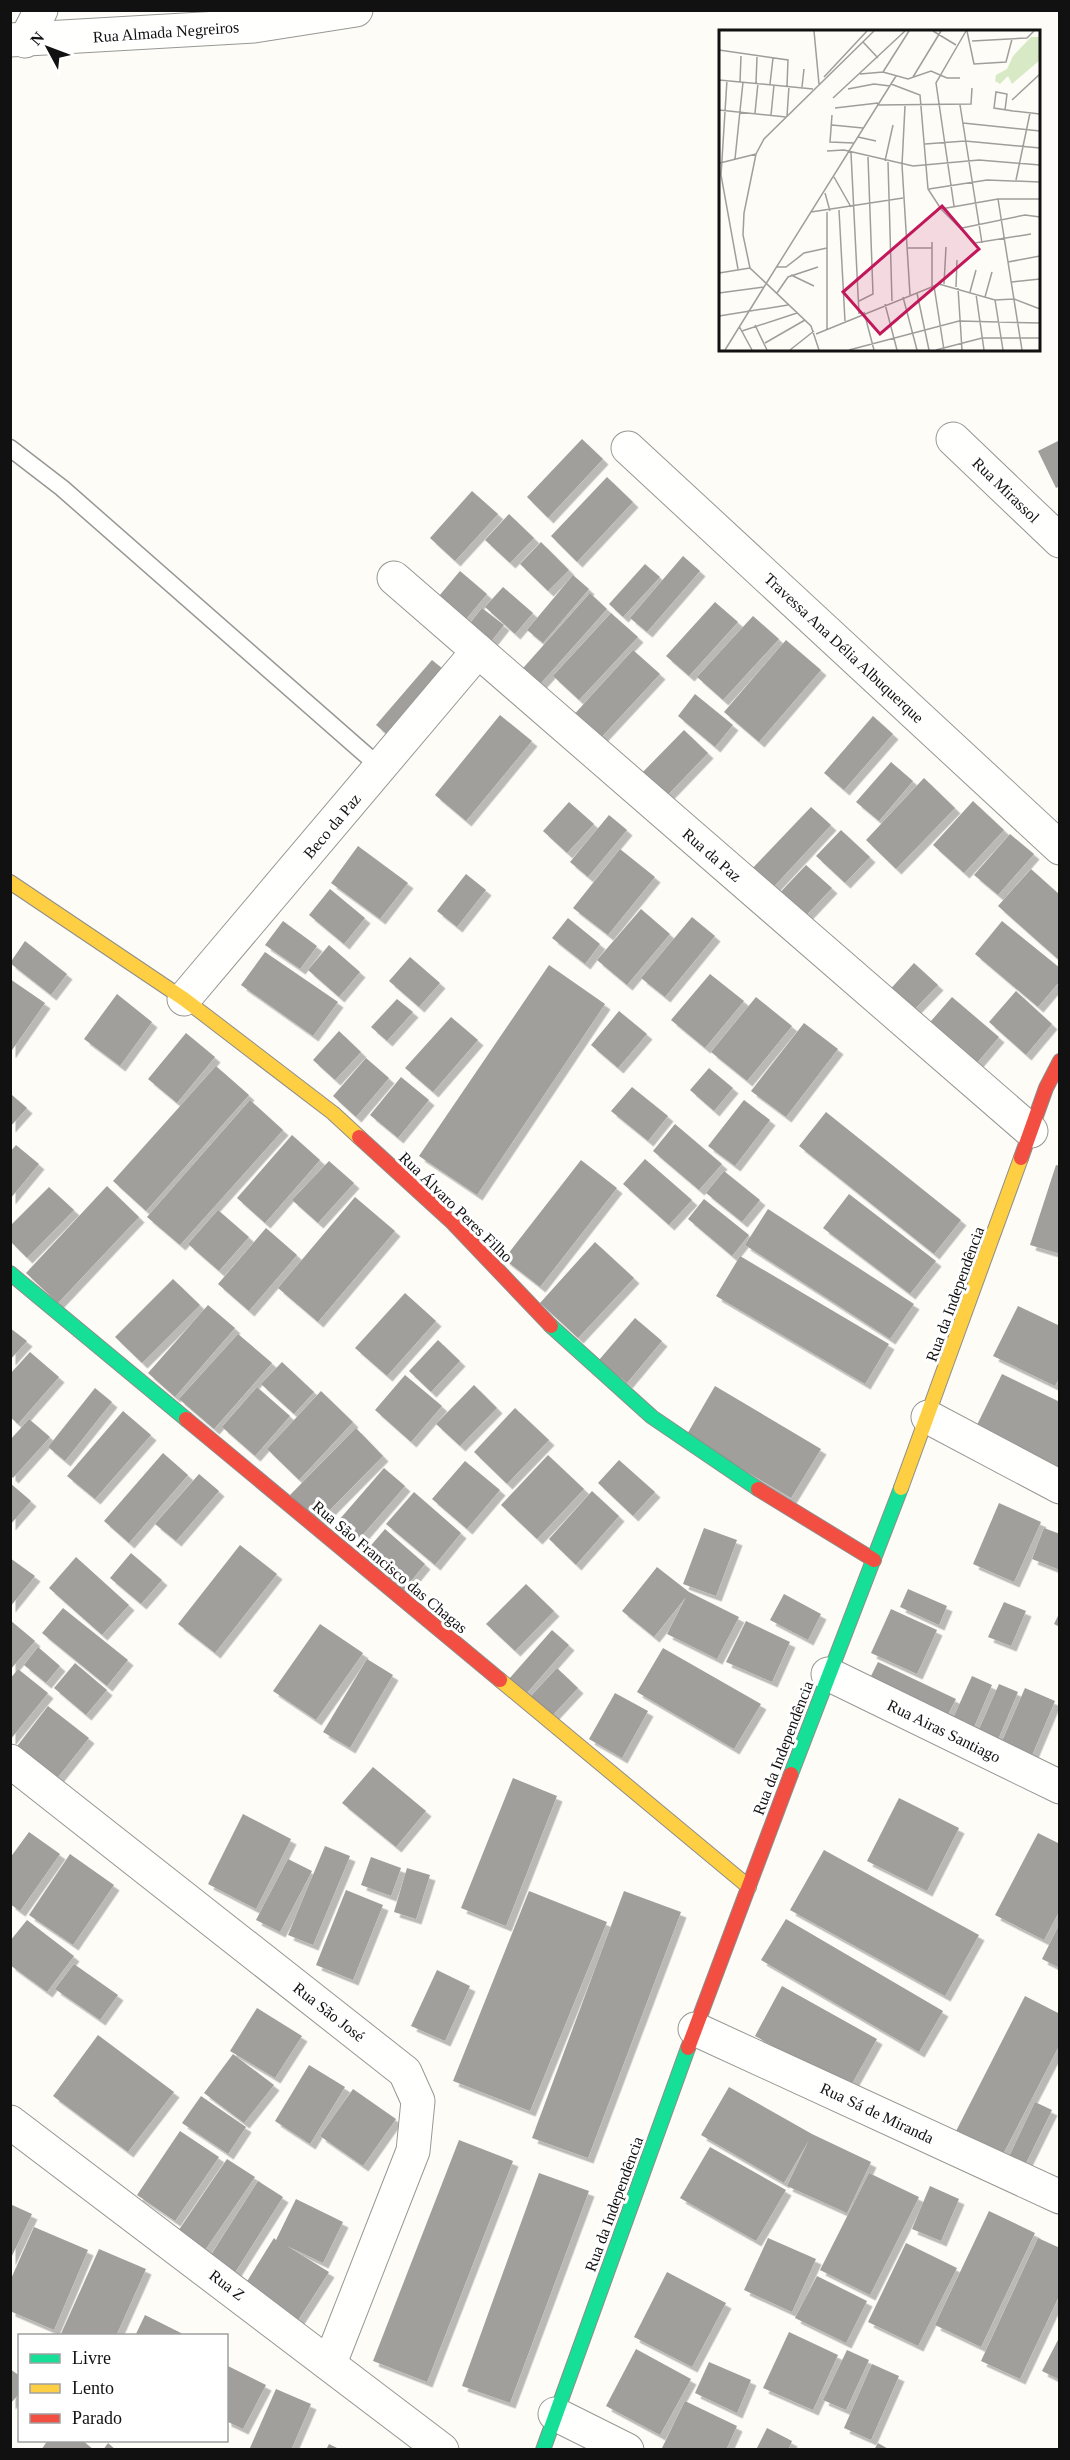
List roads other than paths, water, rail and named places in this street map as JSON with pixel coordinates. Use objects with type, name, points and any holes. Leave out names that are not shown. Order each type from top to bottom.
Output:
[{"type":"street","points":[[18,40],[41,10]]},
{"type":"street","name":"Rua Almada Negreiros","points":[[18,40],[254,26],[356,10]]},
{"type":"street","name":"Rua Mirassol","points":[[953,439],[1059,541]]},
{"type":"street","name":"Travessa Ana Délia Albuquerque","points":[[628,448],[1059,848]]},
{"type":"street","name":"Rua da Paz","points":[[394,578],[1031,1131]]},
{"type":"street","name":"Beco da Paz","points":[[184,999],[478,651]]},
{"type":"street","name":"Rua Álvaro Peres Filho","points":[[10,882],[184,999],[333,1113],[451,1221],[558,1333],[652,1417],[752,1485],[874,1560]]},
{"type":"street","name":"Rua da Independência","points":[[543,2450],[695,2029],[828,1674],[928,1417],[1031,1131],[1055,1082]]},
{"type":"street","name":"Rua São Francisco das Chagas","points":[[10,1273],[749,1887]]},
{"type":"street","points":[[928,1417],[1059,1487]]},
{"type":"street","name":"Rua Airas Santiago","points":[[828,1674],[1059,1787]]},
{"type":"street","name":"Rua São José","points":[[10,1761],[405,2072],[418,2102],[413,2151],[330,2363]]},
{"type":"street","name":"Rua Sá de Miranda","points":[[695,2029],[1059,2198]]},
{"type":"street","name":"Rua Z","points":[[10,2122],[442,2450]]},
{"type":"street","points":[[555,2414],[627,2450]]},
{"type":"lane","points":[[10,448],[62,488],[381,768]]}]
